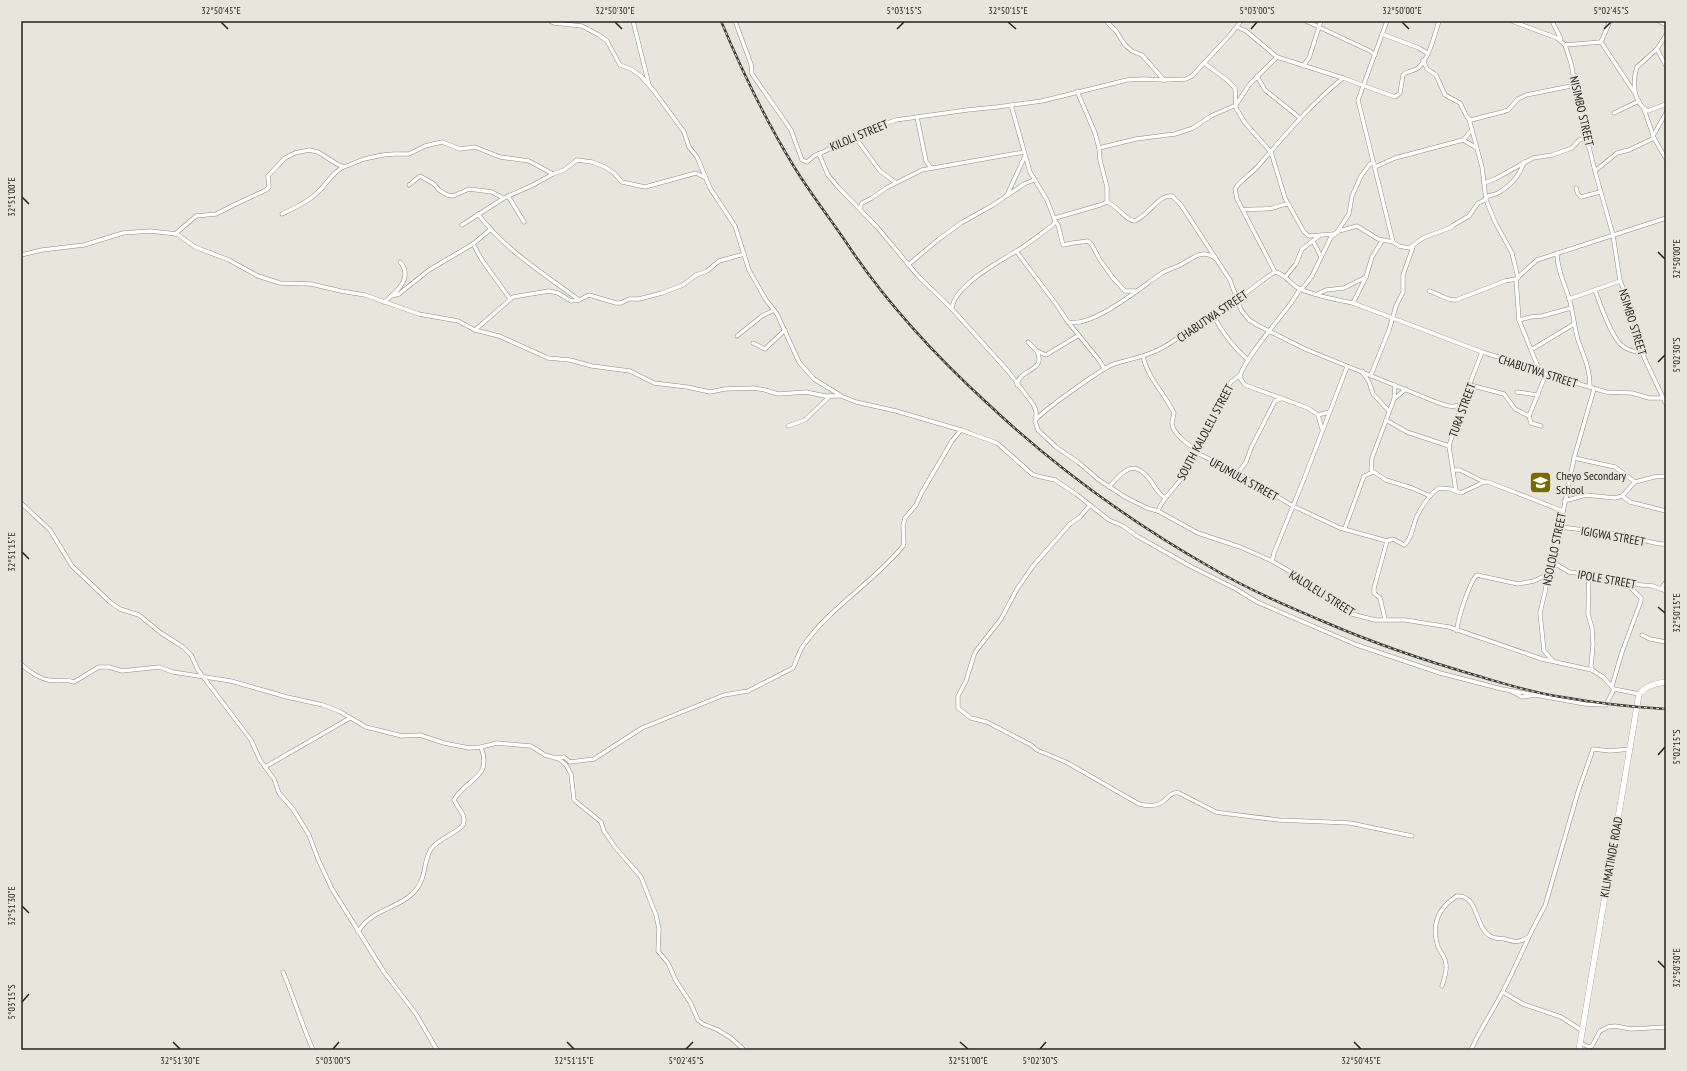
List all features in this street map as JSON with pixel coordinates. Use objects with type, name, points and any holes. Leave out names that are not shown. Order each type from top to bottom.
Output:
[{"type":"main road","points":[[1639,694],[1651,684],[1666,682]]},
{"type":"main road","name":"KILIMATINDE ROAD","points":[[1579,1050],[1581,1030],[1639,694]]},
{"type":"street","points":[[550,21],[554,23],[582,26],[599,34],[607,42],[620,65],[635,72],[650,86],[684,132],[689,147],[700,163],[704,177],[735,226],[745,260],[766,300],[774,310],[785,330],[799,362],[810,375],[841,396],[856,402],[896,411],[961,430],[997,443],[1032,474],[1055,480],[1076,494],[1109,520],[1123,526],[1137,536],[1190,566],[1281,613],[1390,657],[1440,673],[1511,691],[1536,694],[1585,704],[1606,705],[1613,688],[1622,652],[1641,601],[1641,598],[1626,583]]},
{"type":"street","points":[[633,21],[650,86]]},
{"type":"street","points":[[735,21],[751,64],[752,74],[791,130],[802,160],[807,162],[820,153]]},
{"type":"street","points":[[1106,21],[1116,31],[1125,45],[1142,55],[1164,80]]},
{"type":"street","name":"KILOLI STREET","points":[[1036,418],[1036,411],[1033,404],[1017,385],[1008,371],[952,309],[918,276],[860,208],[828,175],[820,157],[820,153],[887,122],[1042,101],[1142,78],[1164,80],[1190,77],[1241,21]]},
{"type":"street","points":[[1306,21],[1370,51],[1375,55]]},
{"type":"street","points":[[1302,66],[1309,58],[1321,21]]},
{"type":"street","points":[[1387,21],[1359,95],[1359,104],[1393,242]]},
{"type":"street","points":[[1237,27],[1246,31],[1276,57],[1284,58],[1302,66],[1344,78],[1395,97],[1400,93],[1403,75],[1408,71],[1416,69],[1423,60],[1439,21]]},
{"type":"street","name":"NISIMBO STREET","points":[[1512,21],[1560,39],[1565,45],[1576,85],[1580,111],[1588,138],[1600,192],[1613,235]]},
{"type":"street","points":[[1552,21],[1560,39]]},
{"type":"street","points":[[1601,42],[1610,21]]},
{"type":"street","points":[[1659,21],[1666,25]]},
{"type":"street","points":[[1382,34],[1419,48],[1427,53]]},
{"type":"street","points":[[1634,93],[1637,68],[1657,49],[1666,35]]},
{"type":"street","points":[[1565,45],[1601,42]]},
{"type":"street","points":[[1601,42],[1644,108],[1653,137],[1666,159]]},
{"type":"street","points":[[1657,49],[1666,66]]},
{"type":"street","points":[[1099,148],[1136,139],[1164,136],[1193,128],[1217,113],[1236,105],[1246,89],[1276,57]]},
{"type":"street","points":[[1423,60],[1427,69],[1436,75],[1445,95],[1460,103],[1468,118],[1482,167],[1486,198],[1495,222],[1512,253],[1517,278],[1519,320],[1540,372]]},
{"type":"street","points":[[1204,63],[1232,84],[1236,93],[1236,105],[1245,123],[1271,152],[1275,170],[1285,198],[1307,235],[1313,236],[1335,233],[1357,226],[1378,239],[1393,242],[1402,248],[1409,248],[1423,238],[1452,227],[1468,216],[1478,203],[1509,186],[1519,175],[1524,162]]},
{"type":"street","points":[[1257,76],[1263,87],[1270,95],[1300,118]]},
{"type":"street","points":[[1275,272],[1235,192],[1235,189],[1239,183],[1253,172],[1300,118],[1330,89],[1344,78]]},
{"type":"street","points":[[1468,118],[1474,120],[1508,110],[1518,99],[1526,95],[1576,85]]},
{"type":"street","points":[[1077,92],[1095,133],[1107,187],[1107,202]]},
{"type":"street","points":[[1614,113],[1639,101]]},
{"type":"street","points":[[1644,108],[1651,111],[1666,104]]},
{"type":"street","points":[[1011,105],[1024,154],[1034,180],[1043,193],[1058,225],[1063,245],[1073,242],[1088,241],[1095,249],[1100,260],[1123,290],[1127,292],[1136,291]]},
{"type":"street","points":[[1595,171],[1617,153],[1629,150],[1653,137],[1666,113]]},
{"type":"street","points":[[916,117],[926,161],[931,168]]},
{"type":"street","points":[[1374,165],[1463,140],[1472,130]]},
{"type":"street","points":[[855,137],[880,171],[895,182]]},
{"type":"street","points":[[1484,183],[1495,179],[1524,162],[1538,156],[1552,156],[1572,148],[1578,140],[1588,138]]},
{"type":"street","points":[[1463,140],[1476,146]]},
{"type":"street","points":[[282,214],[296,208],[313,196],[333,173],[344,167],[364,159],[394,154],[409,154],[425,146],[442,142],[460,149],[476,147],[500,157],[528,162],[553,174]]},
{"type":"street","points":[[175,234],[196,216],[214,215],[266,190],[269,187],[267,179],[268,174],[285,158],[295,153],[315,150],[344,167]]},
{"type":"street","points":[[860,208],[862,203],[895,182],[917,172],[931,168],[1024,154]]},
{"type":"street","points":[[1007,195],[1024,154]]},
{"type":"street","points":[[462,225],[503,198],[564,170],[576,161],[581,160],[592,162],[610,169],[623,182],[645,187],[696,173],[704,177]]},
{"type":"street","name":"SOUTH KALOLELI STREET","points":[[1158,511],[1181,478],[1224,393],[1231,382],[1240,375],[1248,360],[1269,331],[1312,276],[1335,233],[1349,214],[1352,194],[1358,185],[1361,176],[1370,164],[1374,165]]},
{"type":"street","points":[[409,185],[420,176],[434,184],[447,196],[453,196],[469,189],[492,192],[503,198]]},
{"type":"street","points":[[908,265],[944,235],[1027,182],[1034,180]]},
{"type":"street","points":[[1576,188],[1581,197],[1600,192]]},
{"type":"street","points":[[508,196],[524,222]]},
{"type":"street","points":[[952,309],[954,299],[978,276],[1050,227],[1055,220],[1107,202],[1117,207],[1130,220],[1134,221],[1148,213],[1164,197],[1172,196],[1180,205],[1230,280],[1241,310],[1249,320],[1284,340],[1448,406],[1458,406],[1462,404]]},
{"type":"street","points":[[1244,210],[1255,208],[1273,208],[1283,204],[1289,204]]},
{"type":"street","points":[[478,214],[491,230],[521,258],[540,270],[579,300]]},
{"type":"street","points":[[1430,291],[1451,300],[1456,300],[1505,281],[1517,278],[1537,260],[1666,218]]},
{"type":"street","points":[[392,296],[399,294],[438,264],[473,244],[491,230]]},
{"type":"street","points":[[21,255],[46,249],[84,245],[123,233],[150,231],[175,234],[195,247],[228,260],[258,276],[280,283],[311,284],[324,286],[341,292],[366,295],[419,314],[458,321],[475,330],[499,336],[548,358],[570,360],[592,366],[630,371],[656,384],[687,387],[710,392],[725,389],[753,388],[778,394],[806,392],[818,396],[841,396]]},
{"type":"street","points":[[1353,303],[1366,277],[1370,264],[1383,241],[1391,232]]},
{"type":"street","points":[[1286,276],[1296,264],[1302,249],[1320,235]]},
{"type":"street","name":"NSIMBO STREET","points":[[1613,235],[1620,281],[1629,301],[1642,353],[1665,398],[1666,404]]},
{"type":"street","points":[[1313,241],[1321,257]]},
{"type":"street","points":[[473,244],[482,260],[510,298]]},
{"type":"street","points":[[1371,375],[1396,306],[1403,292],[1402,275],[1413,246]]},
{"type":"street","points":[[1016,251],[1068,322],[1100,360],[1104,368]]},
{"type":"street","points":[[1558,253],[1558,266],[1569,299],[1574,324],[1587,360],[1592,388]]},
{"type":"street","points":[[475,330],[510,298],[525,294],[550,291],[558,293],[571,301],[579,300],[588,295],[621,303],[629,299],[661,294],[683,285],[696,275],[707,271],[719,261],[744,254]]},
{"type":"street","points":[[1068,322],[1081,322],[1100,314],[1122,302],[1166,271],[1181,265],[1198,255],[1206,254],[1216,258]]},
{"type":"street","points":[[384,302],[392,296],[405,279],[406,270],[400,262]]},
{"type":"street","name":"CHABUTWA STREET","points":[[1036,418],[1104,368],[1159,350],[1179,339],[1213,315],[1225,309],[1236,299],[1275,272],[1286,276],[1301,289],[1332,299],[1353,303],[1392,319],[1546,374],[1592,388],[1665,398]]},
{"type":"street","points":[[1317,294],[1326,290],[1344,288],[1366,277]]},
{"type":"street","points":[[1569,299],[1620,281]]},
{"type":"street","points":[[1595,290],[1604,314],[1620,344],[1625,348],[1642,353]]},
{"type":"street","points":[[1519,320],[1542,316],[1571,308]]},
{"type":"street","points":[[736,336],[762,316],[774,310]]},
{"type":"street","points":[[1213,315],[1220,328],[1232,344],[1248,360]]},
{"type":"street","points":[[1531,350],[1574,324]]},
{"type":"street","points":[[752,343],[765,349],[785,330]]},
{"type":"street","points":[[1028,342],[1037,351],[1046,355],[1079,335]]},
{"type":"street","points":[[1017,385],[1019,378],[1039,363],[1040,359],[1037,351]]},
{"type":"street","name":"TURA STREET","points":[[1456,491],[1449,446],[1462,404],[1482,352]]},
{"type":"street","name":"UFUMULA STREET","points":[[1143,356],[1155,384],[1164,395],[1174,413],[1172,423],[1173,429],[1189,445],[1196,451],[1238,473],[1294,506],[1345,528],[1387,541],[1393,539],[1406,544],[1417,516],[1430,496]]},
{"type":"street","points":[[1036,418],[1036,426],[1050,442],[1109,487],[1147,508],[1158,511],[1198,533],[1240,547],[1272,561],[1347,366]]},
{"type":"street","points":[[1362,371],[1369,382],[1373,394],[1389,411]]},
{"type":"street","points":[[1541,426],[1531,423],[1529,416],[1546,374]]},
{"type":"street","points":[[1240,375],[1245,385],[1271,393],[1308,408],[1318,415],[1322,429]]},
{"type":"street","points":[[1373,472],[1372,458],[1394,399],[1395,385]]},
{"type":"street","points":[[1470,385],[1504,394],[1515,409],[1529,416]]},
{"type":"street","name":"NSOLOLO STREET","points":[[1553,662],[1544,651],[1540,613],[1560,527],[1564,501],[1592,388]]},
{"type":"street","points":[[1394,399],[1406,389]]},
{"type":"street","points":[[1517,392],[1538,395]]},
{"type":"street","points":[[1271,393],[1275,402]]},
{"type":"street","points":[[788,426],[805,420],[830,396]]},
{"type":"street","points":[[1238,473],[1246,462],[1251,448],[1275,402],[1283,398]]},
{"type":"street","points":[[1318,415],[1329,412]]},
{"type":"street","points":[[1386,420],[1407,432],[1449,446]]},
{"type":"street","points":[[556,758],[564,757],[570,762],[593,759],[642,728],[724,695],[748,691],[793,668],[800,650],[826,619],[872,578],[903,546],[905,538],[903,526],[906,518],[916,505],[952,441],[961,430]]},
{"type":"street","points":[[1574,458],[1615,468],[1635,482]]},
{"type":"street","points":[[1109,487],[1125,471],[1130,468],[1134,468],[1142,472],[1160,494],[1166,498]]},
{"type":"street","points":[[1453,470],[1460,470],[1484,482],[1495,484],[1563,511]]},
{"type":"street","points":[[1373,472],[1390,482],[1406,486],[1430,496],[1439,488],[1444,487],[1459,493],[1465,493],[1484,482]]},
{"type":"street","points":[[1345,528],[1364,476],[1373,472]]},
{"type":"street","points":[[1564,501],[1586,495],[1615,498],[1622,496],[1635,482],[1654,477],[1666,476]]},
{"type":"street","points":[[1622,496],[1630,502],[1666,511]]},
{"type":"street","points":[[21,503],[50,530],[65,556],[82,576],[116,606],[139,615],[161,633],[188,651],[198,670],[251,740],[265,767],[274,780],[279,793],[293,809],[309,835],[328,881],[358,932],[394,987],[416,1014],[437,1050]]},
{"type":"street","points":[[1090,505],[1080,517],[1070,524],[1033,566],[1017,589],[1001,619],[976,651],[966,682],[958,696],[957,703],[960,709],[971,718],[987,722],[1031,745],[1037,750],[1066,762],[1084,774],[1139,804],[1149,806],[1160,804],[1172,793],[1178,793],[1222,813],[1279,820],[1350,823],[1412,836]]},
{"type":"street","name":"IGIGWA STREET","points":[[1560,527],[1610,533],[1666,544]]},
{"type":"street","points":[[1385,619],[1380,598],[1374,593],[1374,588],[1387,541]]},
{"type":"street","name":"KALOLELI STREET","points":[[1272,561],[1312,585],[1352,614],[1375,620],[1385,619],[1426,623],[1457,631],[1542,659],[1592,670],[1603,677],[1613,688],[1639,694]]},
{"type":"street","name":"IPOLE STREET","points":[[1551,561],[1569,572],[1605,577],[1626,583],[1661,589],[1666,592]]},
{"type":"street","points":[[1457,631],[1462,609],[1473,580],[1477,575],[1518,584],[1534,581],[1548,574]]},
{"type":"street","points":[[1589,575],[1588,614],[1593,631],[1592,670]]},
{"type":"street","points":[[1661,589],[1666,582]]},
{"type":"street","points":[[1642,634],[1650,639],[1666,642]]},
{"type":"street","points":[[21,664],[33,673],[49,680],[66,679],[75,681],[94,669],[101,667],[122,670],[159,667],[204,677],[231,681],[287,697],[323,705],[339,711],[363,726],[403,736],[420,735],[439,742],[466,748],[481,747],[497,743],[528,746],[535,748],[545,755],[556,758],[565,763],[569,770],[574,800],[602,822],[604,830],[615,847],[636,869],[641,877],[656,915],[659,929],[658,951],[668,963],[676,981],[690,1002],[698,1020],[703,1024],[727,1035],[744,1050]]},
{"type":"street","points":[[265,767],[350,718]]},
{"type":"street","points":[[358,932],[364,923],[374,915],[413,893],[423,877],[429,854],[433,848],[439,841],[462,825],[464,816],[454,800],[460,792],[476,779],[483,768],[484,759],[481,747]]},
{"type":"street","points":[[1471,1050],[1480,1029],[1488,1020],[1503,992],[1529,936],[1547,902],[1578,792],[1593,749],[1610,751],[1630,749]]},
{"type":"street","points":[[1442,986],[1446,966],[1437,944],[1436,923],[1439,912],[1442,908],[1457,896],[1466,897],[1469,899],[1472,903],[1480,925],[1491,937],[1522,942],[1529,936]]},
{"type":"street","points":[[283,972],[292,991],[313,1050]]},
{"type":"street","points":[[1503,992],[1523,1004],[1561,1017],[1581,1030]]},
{"type":"street","points":[[1580,1042],[1589,1047],[1592,1046],[1600,1031],[1608,1027],[1616,1026],[1631,1029],[1666,1027]]},
{"type":"railway","points":[[721,21],[754,94],[793,165],[882,292],[915,331],[968,386],[1039,449],[1094,492],[1151,531],[1224,575],[1282,604],[1364,638],[1401,652],[1530,691],[1601,703],[1666,709]]},
{"type":"place","name":"Cheyo Secondary School","points":[[1540,482]]}]
